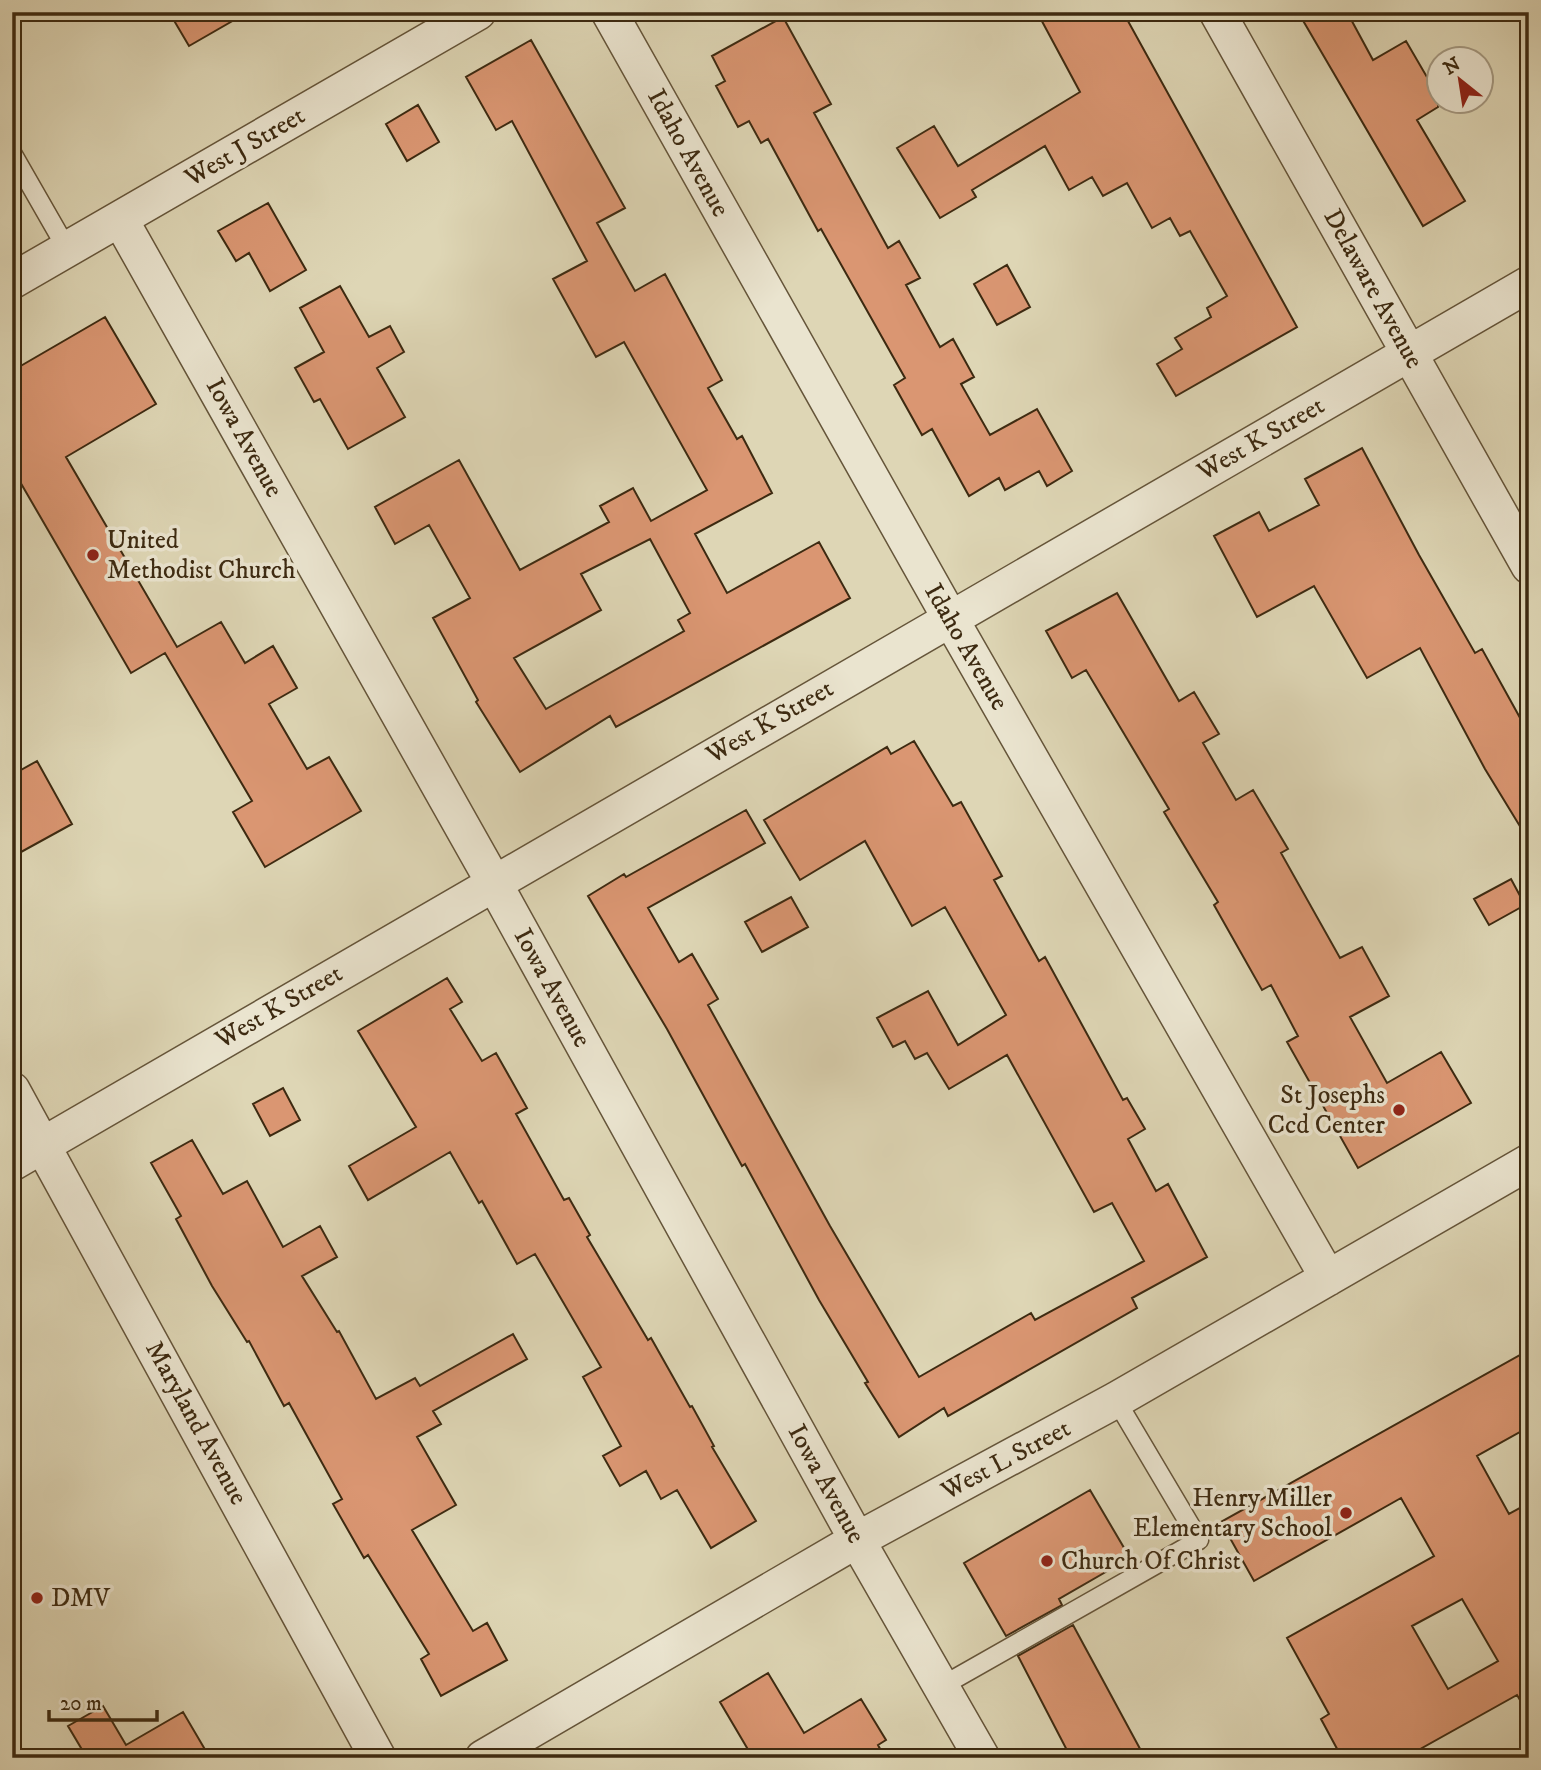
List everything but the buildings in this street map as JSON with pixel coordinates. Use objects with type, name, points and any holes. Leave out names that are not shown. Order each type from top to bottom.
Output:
[{"type":"street","name":"West J Street","points":[[12,281],[478,12]]},
{"type":"street","name":"Idaho Avenue","points":[[609,12],[950,618],[1328,1278]]},
{"type":"street","name":"Delaware Avenue","points":[[1217,12],[1529,566]]},
{"type":"street","name":"Iowa Avenue","points":[[120,219],[494,883],[857,1540],[982,1758]]},
{"type":"street","name":"West K Street","points":[[12,1163],[1529,284]]},
{"type":"street","name":"Maryland Avenue","points":[[12,1090],[378,1758]]},
{"type":"street","name":"West L Street","points":[[482,1758],[857,1540],[1116,1400],[1529,1162]]},
{"type":"lane","points":[[12,153],[67,249]]},
{"type":"lane","points":[[942,1686],[1199,1540],[1116,1400]]},
{"type":"place","name":"United Methodist Church","points":[[93,555]]},
{"type":"place","name":"St Josephs Ccd Center","points":[[1399,1110]]},
{"type":"place","name":"Henry Miller Elementary School","points":[[1346,1513]]},
{"type":"place","name":"Church Of Christ","points":[[1047,1561]]},
{"type":"place","name":"DMV","points":[[37,1598]]}]
